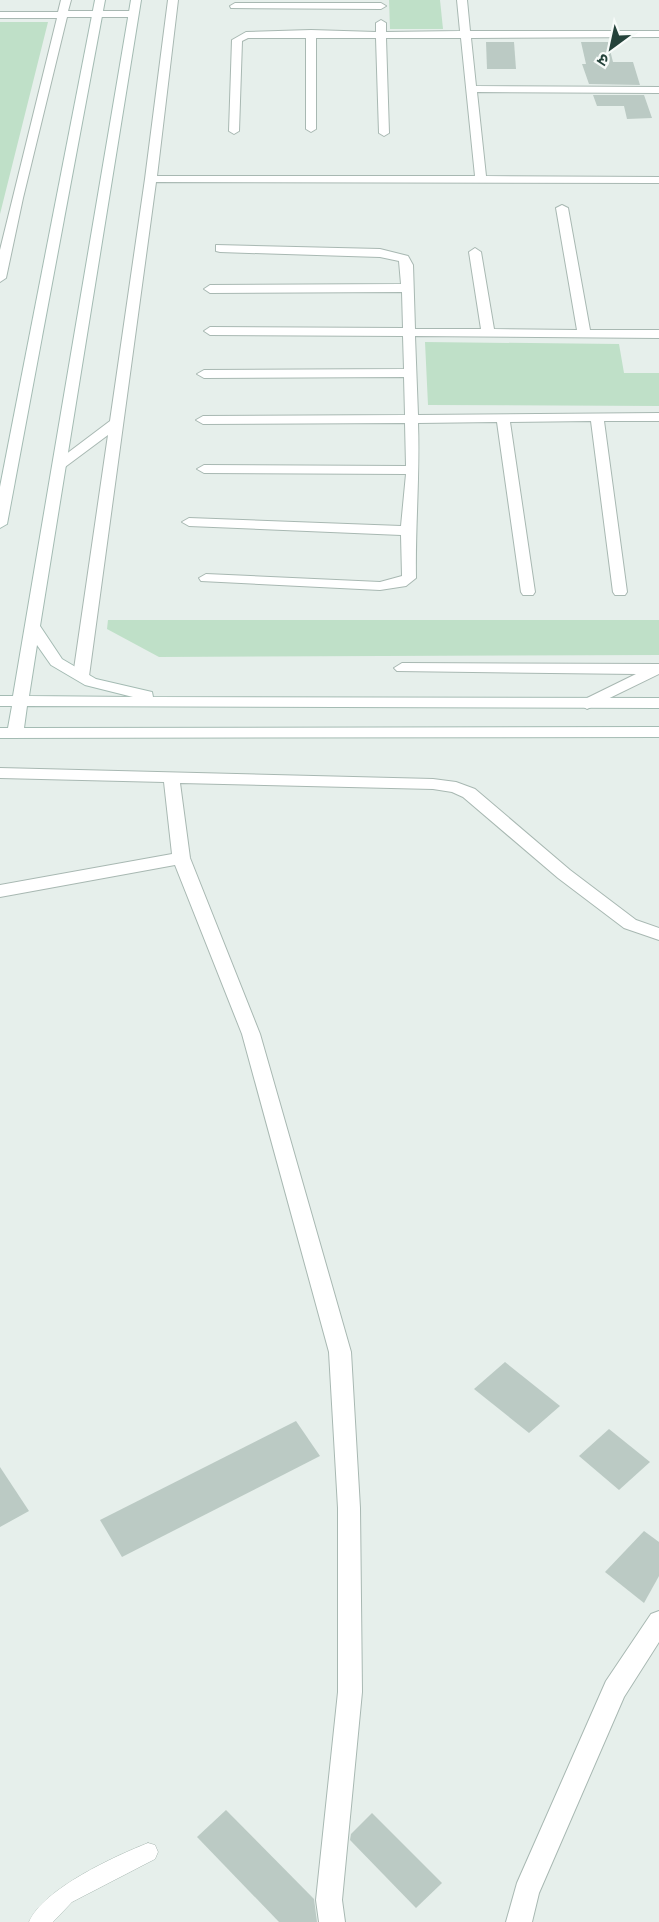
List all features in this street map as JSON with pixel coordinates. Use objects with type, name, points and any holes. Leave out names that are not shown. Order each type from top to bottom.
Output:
[{"type":"street","points":[[0,278],[66,0]]},
{"type":"street","points":[[0,520],[100,0]]},
{"type":"street","points":[[136,0],[20,702],[7,733],[659,732]]},
{"type":"street","points":[[81,676],[151,180],[173,0]]},
{"type":"street","points":[[462,0],[482,180]]},
{"type":"street","points":[[235,6],[381,3],[384,133]]},
{"type":"street","points":[[0,15],[133,14]]},
{"type":"street","points":[[311,33],[311,129]]},
{"type":"street","points":[[234,131],[237,40],[246,34],[659,34]]},
{"type":"street","points":[[472,89],[659,90]]},
{"type":"street","points":[[151,180],[659,180]]},
{"type":"street","points":[[562,208],[584,333]]},
{"type":"street","points":[[206,578],[391,586],[409,578],[408,531],[413,470],[407,265],[404,259],[380,253],[220,248]]},
{"type":"street","points":[[475,252],[488,333]]},
{"type":"street","points":[[210,289],[406,288]]},
{"type":"street","points":[[210,331],[659,334]]},
{"type":"street","points":[[204,374],[409,373]]},
{"type":"street","points":[[597,417],[620,592]]},
{"type":"street","points":[[203,420],[659,417]]},
{"type":"street","points":[[503,418],[528,592]]},
{"type":"street","points":[[60,464],[116,423]]},
{"type":"street","points":[[204,469],[413,470]]},
{"type":"street","points":[[189,522],[408,531]]},
{"type":"street","points":[[33,626],[56,662],[91,682],[170,702]]},
{"type":"street","points":[[402,668],[658,669]]},
{"type":"street","points":[[586,704],[658,669]]},
{"type":"street","points":[[0,701],[659,703]]},
{"type":"street","points":[[0,773],[433,784],[456,788],[480,801],[564,874],[630,924],[659,934]]},
{"type":"street","points":[[171,776],[181,858],[251,1034],[340,1352],[349,1508],[350,1692],[329,1900],[332,1922]]},
{"type":"street","points":[[0,891],[181,858]]},
{"type":"street","points":[[519,1922],[526,1892],[615,1689],[659,1622]]},
{"type":"lane","points":[[39,1922],[65,1895],[148,1852]]},
{"type":"green space","points":[[389,0],[440,0],[443,29],[390,29]]},
{"type":"green space","points":[[0,22],[48,22],[0,214]]},
{"type":"green space","points":[[425,342],[619,344],[624,373],[659,373],[659,406],[428,405]]},
{"type":"green space","points":[[108,620],[659,620],[659,655],[159,657],[107,629]]},
{"type":"building","points":[[486,42],[514,42],[516,69],[487,69]]},
{"type":"building","points":[[581,42],[608,42],[613,62],[633,62],[640,85],[589,84],[582,64],[586,64]]},
{"type":"building","points":[[593,95],[644,95],[652,118],[627,119],[624,106],[597,106]]},
{"type":"building","points":[[505,1362],[560,1406],[529,1433],[474,1389]]},
{"type":"building","points":[[296,1421],[320,1456],[122,1557],[100,1520]]},
{"type":"building","points":[[609,1429],[650,1462],[619,1490],[579,1456]]},
{"type":"building","points":[[0,1467],[29,1511],[0,1527]]},
{"type":"building","points":[[644,1531],[659,1542],[659,1576],[644,1603],[605,1572]]},
{"type":"building","points":[[226,1810],[314,1899],[317,1922],[279,1922],[197,1837]]},
{"type":"building","points":[[372,1813],[442,1883],[416,1908],[350,1840],[351,1834]]}]
